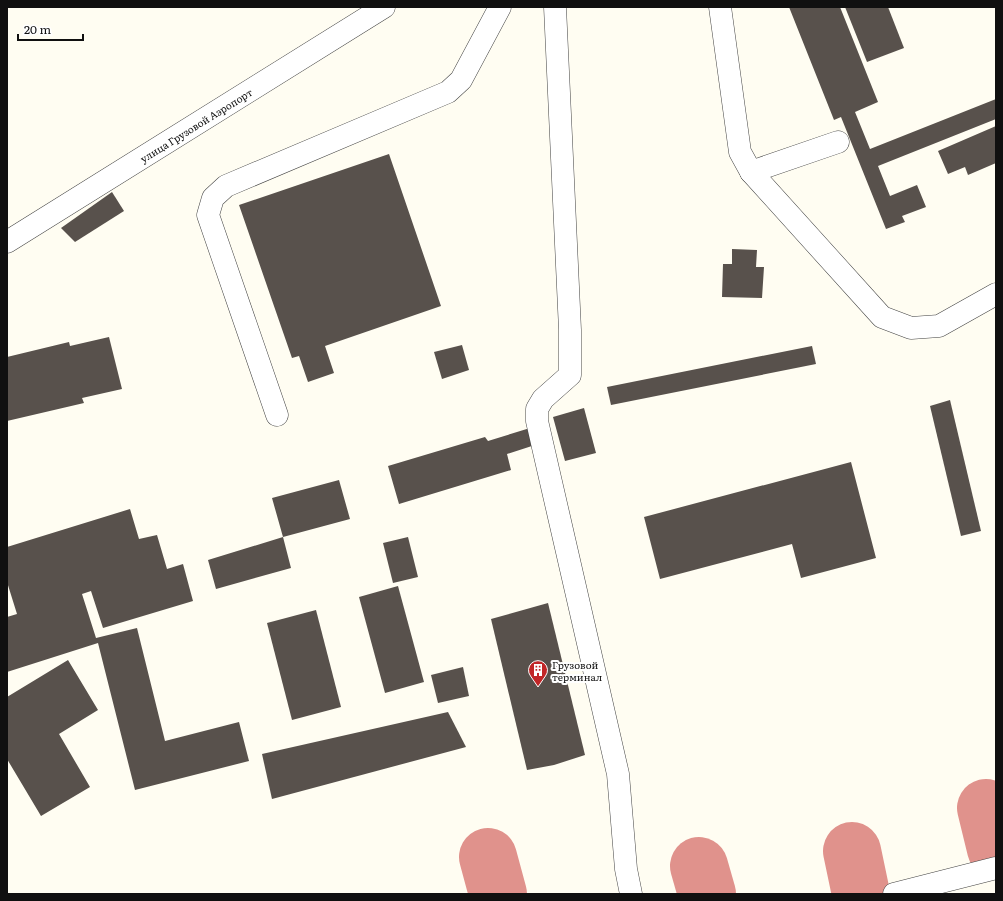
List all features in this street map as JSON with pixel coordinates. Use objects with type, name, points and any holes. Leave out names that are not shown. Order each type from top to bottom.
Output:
[{"type":"lane","name":"улица Грузовой Аэропорт","points":[[7,242],[384,7]]},
{"type":"lane","points":[[277,415],[208,214],[213,198],[226,186],[448,92],[461,80],[500,7]]},
{"type":"lane","points":[[555,7],[570,322],[570,375],[543,399],[537,409],[537,421],[618,774],[626,869],[631,894]]},
{"type":"lane","points":[[720,7],[740,152],[751,172],[882,317],[911,328],[939,326],[996,294]]},
{"type":"lane","points":[[751,172],[838,142]]},
{"type":"lane","points":[[894,894],[996,868]]},
{"type":"building","points":[[789,7],[840,7],[878,102],[855,112],[870,149],[996,99],[996,119],[878,166],[890,196],[917,185],[926,207],[902,216],[905,222],[886,229],[841,117],[834,120]]},
{"type":"building","points":[[845,7],[888,7],[904,48],[867,62]]},
{"type":"building","points":[[996,126],[996,163],[968,175],[965,167],[948,174],[938,151]]},
{"type":"building","points":[[389,154],[441,306],[325,346],[334,373],[308,382],[299,356],[292,358],[239,205]]},
{"type":"building","points":[[112,192],[124,211],[75,242],[61,228]]},
{"type":"building","points":[[732,249],[757,250],[756,267],[764,267],[762,298],[722,297],[723,264],[732,264]]},
{"type":"building","points":[[109,337],[122,389],[82,398],[84,403],[7,421],[7,357],[69,342],[70,346]]},
{"type":"building","points":[[462,345],[469,370],[442,379],[434,352]]},
{"type":"building","points":[[812,346],[816,364],[611,405],[607,387]]},
{"type":"building","points":[[950,400],[981,531],[961,536],[930,406]]},
{"type":"building","points":[[584,408],[596,453],[565,461],[553,417]]},
{"type":"building","points":[[530,428],[535,445],[507,454],[511,470],[399,504],[388,466],[485,437],[488,441]]},
{"type":"building","points":[[851,462],[876,558],[801,578],[792,544],[660,579],[644,517]]},
{"type":"building","points":[[339,480],[350,519],[283,537],[272,498]]},
{"type":"building","points":[[130,509],[139,539],[157,535],[167,569],[183,564],[193,601],[103,628],[91,591],[82,594],[96,638],[137,628],[165,741],[239,722],[249,761],[135,790],[98,643],[7,672],[7,617],[17,614],[7,582],[7,547]]},
{"type":"building","points":[[283,537],[291,568],[216,589],[208,560]]},
{"type":"building","points":[[408,537],[418,577],[393,583],[383,543]]},
{"type":"building","points":[[398,586],[424,682],[385,693],[359,597]]},
{"type":"building","name":"Грузовой терминал","points":[[548,603],[585,755],[554,765],[527,770],[491,619]]},
{"type":"building","points":[[316,610],[341,707],[292,720],[267,623]]},
{"type":"building","points":[[68,660],[98,710],[59,734],[90,787],[41,816],[7,759],[7,697]]},
{"type":"building","points":[[463,667],[469,696],[438,703],[431,675]]},
{"type":"building","points":[[448,712],[466,747],[272,799],[262,754]]},
{"type":"taxiway","points":[[986,808],[996,849]]},
{"type":"taxiway","points":[[852,851],[861,894]]},
{"type":"taxiway","points":[[488,857],[498,894]]},
{"type":"taxiway","points":[[699,866],[707,894]]},
{"type":"place","name":"Грузовой терминал","points":[[538,687]]}]
